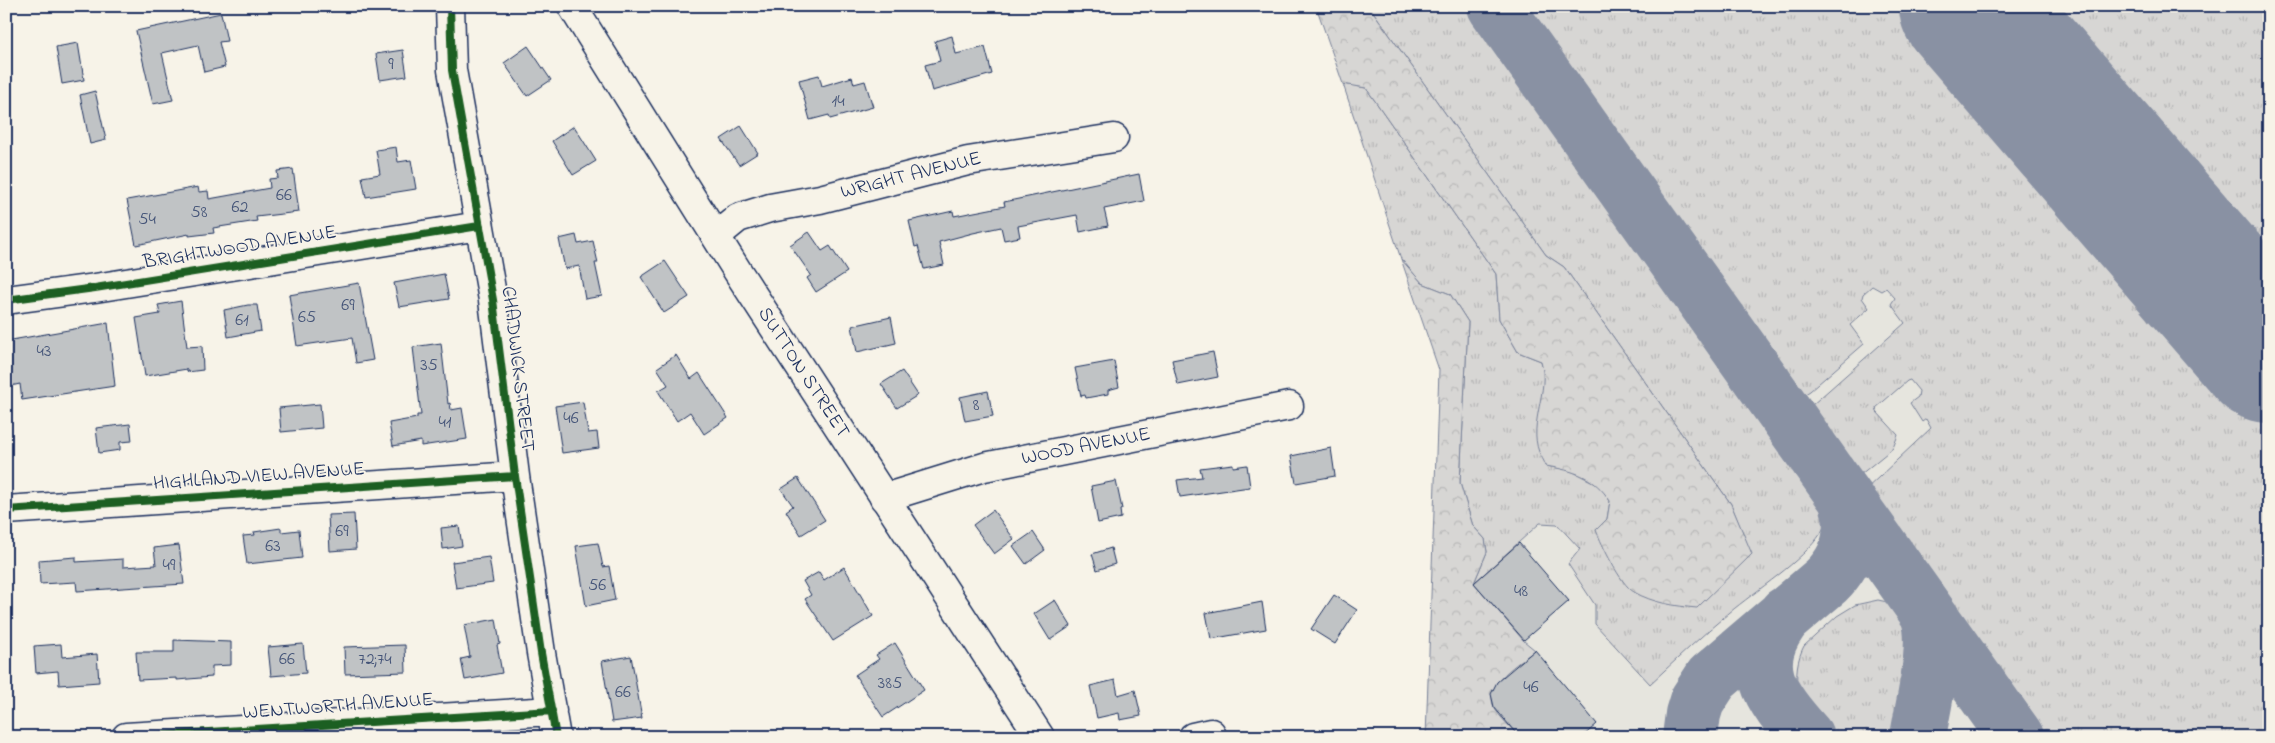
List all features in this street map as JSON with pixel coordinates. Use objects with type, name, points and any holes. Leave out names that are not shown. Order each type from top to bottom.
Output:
[{"type":"main road","name":"CHADWICK STREET","points":[[450,6],[452,70],[493,300],[515,476],[541,653],[554,724]]},
{"type":"main road","name":"SUTTON STREET","points":[[572,6],[716,236],[1040,737]]},
{"type":"main road","name":"WRIGHT AVENUE","points":[[716,236],[738,218],[770,208],[820,199],[968,161],[1114,138]]},
{"type":"main road","name":"BRIGHTWOOD AVENUE","points":[[6,300],[479,226]]},
{"type":"main road","name":"WOOD AVENUE","points":[[884,498],[984,467],[1290,406]]},
{"type":"main road","name":"HIGHLAND VIEW AVENUE","points":[[6,510],[515,476]]},
{"type":"main road","name":"WENTWORTH AVENUE","points":[[126,737],[554,724]]},
{"type":"shaded area","points":[[1316,6],[2269,6],[2269,737],[1426,737],[1439,369]]},
{"type":"green space","points":[[1316,6],[1369,6],[1546,255],[1564,267],[1731,504],[1752,554],[1697,608],[1656,601],[1641,596],[1629,588],[1612,564],[1596,530],[1607,519],[1610,501],[1590,480],[1566,470],[1546,466],[1536,441],[1537,418],[1543,384],[1541,361],[1518,352],[1499,319],[1496,274],[1366,88],[1343,84]]},
{"type":"green space","points":[[1369,6],[1477,6],[1823,492],[1826,518],[1821,533],[1813,544],[1791,565],[1719,621],[1650,684],[1595,624],[1595,605],[1568,564],[1580,549],[1557,524],[1540,523],[1474,583],[1487,552],[1485,539],[1473,526],[1460,483],[1468,322],[1450,294],[1422,283],[1401,259],[1343,84],[1366,88],[1496,274],[1499,319],[1518,352],[1541,361],[1545,375],[1537,425],[1546,466],[1569,470],[1599,485],[1610,501],[1607,519],[1751,554],[1731,504],[1564,267],[1546,255]]},
{"type":"green space","points":[[1516,6],[1906,6],[2269,424],[2269,737],[2038,737],[1863,492],[1931,428],[1926,419],[1922,422],[1910,403],[1918,397],[1919,391],[1910,380],[1907,381],[1876,408],[1877,412],[1898,435],[1893,448],[1855,479],[1808,414],[1812,405],[1905,323],[1891,304],[1895,298],[1886,288],[1881,291],[1872,286],[1863,294],[1862,298],[1869,308],[1850,325],[1864,344],[1810,391],[1797,397]]},
{"type":"green space","points":[[2037,6],[2269,6],[2269,275]]},
{"type":"green space","points":[[1401,259],[1422,283],[1450,294],[1468,322],[1460,483],[1473,526],[1485,539],[1487,552],[1474,583],[1524,641],[1535,650],[1505,674],[1498,682],[1492,698],[1496,711],[1519,737],[1426,737],[1439,370]]},
{"type":"green space","points":[[1878,600],[1885,601],[1901,610],[1919,628],[1900,737],[1839,737],[1817,714],[1802,694],[1797,678],[1800,656],[1804,646],[1837,616],[1855,605]]},
{"type":"building","points":[[221,13],[227,41],[219,42],[225,67],[204,72],[198,45],[162,53],[173,100],[153,104],[136,31]]},
{"type":"building","points":[[952,36],[956,54],[985,47],[992,74],[932,91],[925,65],[940,61],[935,41]]},
{"type":"building","points":[[78,43],[84,80],[62,84],[56,47]]},
{"type":"building","points":[[528,46],[551,80],[527,96],[504,63]]},
{"type":"building","points":[[403,50],[407,76],[380,80],[376,54]]},
{"type":"building","points":[[819,75],[822,86],[852,77],[854,84],[865,81],[873,107],[830,119],[829,115],[810,120],[799,80]]},
{"type":"building","points":[[95,91],[106,140],[90,144],[80,95]]},
{"type":"building","points":[[574,126],[596,161],[573,175],[552,141]]},
{"type":"building","points":[[741,126],[758,153],[739,165],[721,139]]},
{"type":"building","points":[[396,147],[398,162],[411,160],[416,189],[366,197],[362,177],[380,174],[376,150]]},
{"type":"building","points":[[293,169],[299,212],[256,217],[257,221],[213,228],[214,233],[189,236],[189,234],[136,245],[127,200],[198,187],[199,192],[208,191],[209,199],[270,188],[269,179],[278,178],[277,171]]},
{"type":"building","points":[[1139,174],[1144,201],[1104,209],[1108,226],[1080,232],[1077,215],[1018,226],[1020,237],[1004,240],[1001,227],[973,233],[939,242],[944,265],[924,269],[918,246],[915,247],[909,221],[953,211],[954,216],[1005,206],[1004,202]]},
{"type":"building","points":[[809,232],[822,251],[830,246],[847,272],[816,292],[807,278],[811,275],[790,245]]},
{"type":"building","points":[[576,235],[578,244],[593,241],[598,263],[595,263],[602,296],[585,299],[579,266],[565,269],[559,239]]},
{"type":"building","points":[[665,261],[689,297],[664,313],[641,277]]},
{"type":"building","points":[[444,274],[449,299],[399,307],[394,283]]},
{"type":"building","points":[[359,283],[373,360],[356,363],[352,338],[297,346],[289,295]]},
{"type":"building","points":[[181,301],[187,347],[202,346],[203,370],[187,372],[187,369],[145,376],[136,318],[160,314],[158,305]]},
{"type":"building","points":[[257,305],[261,331],[228,337],[224,310]]},
{"type":"building","points":[[891,317],[896,343],[857,352],[852,326]]},
{"type":"building","points":[[108,323],[115,386],[22,400],[20,384],[6,387],[6,341]]},
{"type":"building","points":[[441,343],[448,404],[450,403],[451,410],[462,408],[467,439],[421,446],[421,441],[393,446],[389,423],[417,418],[417,415],[421,415],[413,347]]},
{"type":"building","points":[[1213,352],[1218,377],[1178,385],[1172,360]]},
{"type":"building","points":[[676,355],[691,379],[699,373],[728,418],[704,434],[690,412],[677,421],[658,391],[668,385],[657,368]]},
{"type":"building","points":[[1114,361],[1119,387],[1108,390],[1108,394],[1086,398],[1085,395],[1081,396],[1075,368]]},
{"type":"building","points":[[902,371],[918,395],[897,408],[881,384]]},
{"type":"building","points":[[988,391],[993,416],[965,421],[960,397]]},
{"type":"building","points":[[583,402],[588,433],[597,432],[599,448],[562,453],[555,406]]},
{"type":"building","points":[[320,404],[322,428],[281,432],[279,408]]},
{"type":"building","points":[[130,424],[132,441],[120,442],[120,450],[99,453],[96,428]]},
{"type":"building","points":[[1331,448],[1335,476],[1296,483],[1291,456]]},
{"type":"building","points":[[1233,464],[1233,467],[1247,465],[1250,487],[1180,497],[1177,480],[1202,477],[1200,468]]},
{"type":"building","points":[[798,478],[825,520],[801,535],[786,511],[793,506],[781,489]]},
{"type":"building","points":[[1116,481],[1122,509],[1120,510],[1121,518],[1098,523],[1091,486]]},
{"type":"building","points":[[993,510],[1014,539],[994,554],[973,525]]},
{"type":"building","points":[[354,514],[356,549],[330,551],[328,515]]},
{"type":"building","points":[[459,526],[462,546],[443,549],[441,528]]},
{"type":"building","points":[[281,528],[281,532],[299,530],[302,558],[247,564],[243,536],[255,535],[254,532]]},
{"type":"building","points":[[1033,532],[1045,550],[1026,564],[1013,546]]},
{"type":"building","points":[[598,543],[603,567],[609,566],[615,600],[586,606],[576,546]]},
{"type":"building","points":[[1519,543],[1569,601],[1524,640],[1474,583]]},
{"type":"building","points":[[179,545],[184,584],[77,591],[76,582],[40,584],[39,560],[76,557],[76,562],[123,559],[123,567],[156,565],[154,548]]},
{"type":"building","points":[[1111,548],[1115,564],[1097,570],[1092,554]]},
{"type":"building","points":[[489,557],[493,583],[456,588],[452,562]]},
{"type":"building","points":[[844,567],[873,616],[833,641],[805,599],[811,595],[803,581],[819,572],[824,580]]},
{"type":"building","points":[[1334,595],[1357,610],[1335,644],[1311,629]]},
{"type":"building","points":[[1055,600],[1071,626],[1050,640],[1034,614]]},
{"type":"building","points":[[1262,602],[1266,629],[1211,639],[1206,613]]},
{"type":"building","points":[[496,619],[500,644],[497,645],[502,673],[465,680],[461,659],[470,657],[464,625]]},
{"type":"building","points":[[174,640],[231,642],[231,665],[212,666],[212,677],[177,680],[177,678],[138,680],[136,652],[174,652]]},
{"type":"building","points":[[895,643],[924,690],[883,717],[855,675],[879,659],[876,655]]},
{"type":"building","points":[[61,644],[62,657],[97,654],[99,682],[59,685],[58,671],[36,673],[34,646]]},
{"type":"building","points":[[303,644],[306,673],[271,676],[268,647]]},
{"type":"building","points":[[405,645],[406,672],[345,674],[344,647]]},
{"type":"building","points":[[1535,650],[1597,724],[1582,737],[1519,737],[1494,707],[1491,694],[1497,682]]},
{"type":"building","points":[[631,656],[642,718],[612,722],[602,661]]},
{"type":"building","points":[[1115,680],[1118,695],[1135,690],[1141,716],[1120,720],[1119,713],[1097,718],[1090,686]]},
{"type":"taxiway","points":[[1495,6],[2016,737]]},
{"type":"taxiway","points":[[1690,737],[1697,701],[1712,678],[1826,581],[1841,563],[1851,531],[1849,509],[1845,497]]},
{"type":"taxiway","points":[[1918,737],[1931,656],[1931,625],[1927,612]]},
{"type":"taxiway","points":[[1786,614],[1774,632],[1767,649],[1765,665],[1767,679],[1773,694],[1782,708],[1806,737]]},
{"type":"runway","points":[[1969,6],[2269,353]]},
{"type":"cycle path","points":[[450,6],[452,70],[493,300],[515,476],[541,653],[556,737]]},
{"type":"cycle path","points":[[6,300],[95,288],[479,226]]},
{"type":"cycle path","points":[[6,510],[515,476]]},
{"type":"cycle path","points":[[126,737],[552,711]]}]
